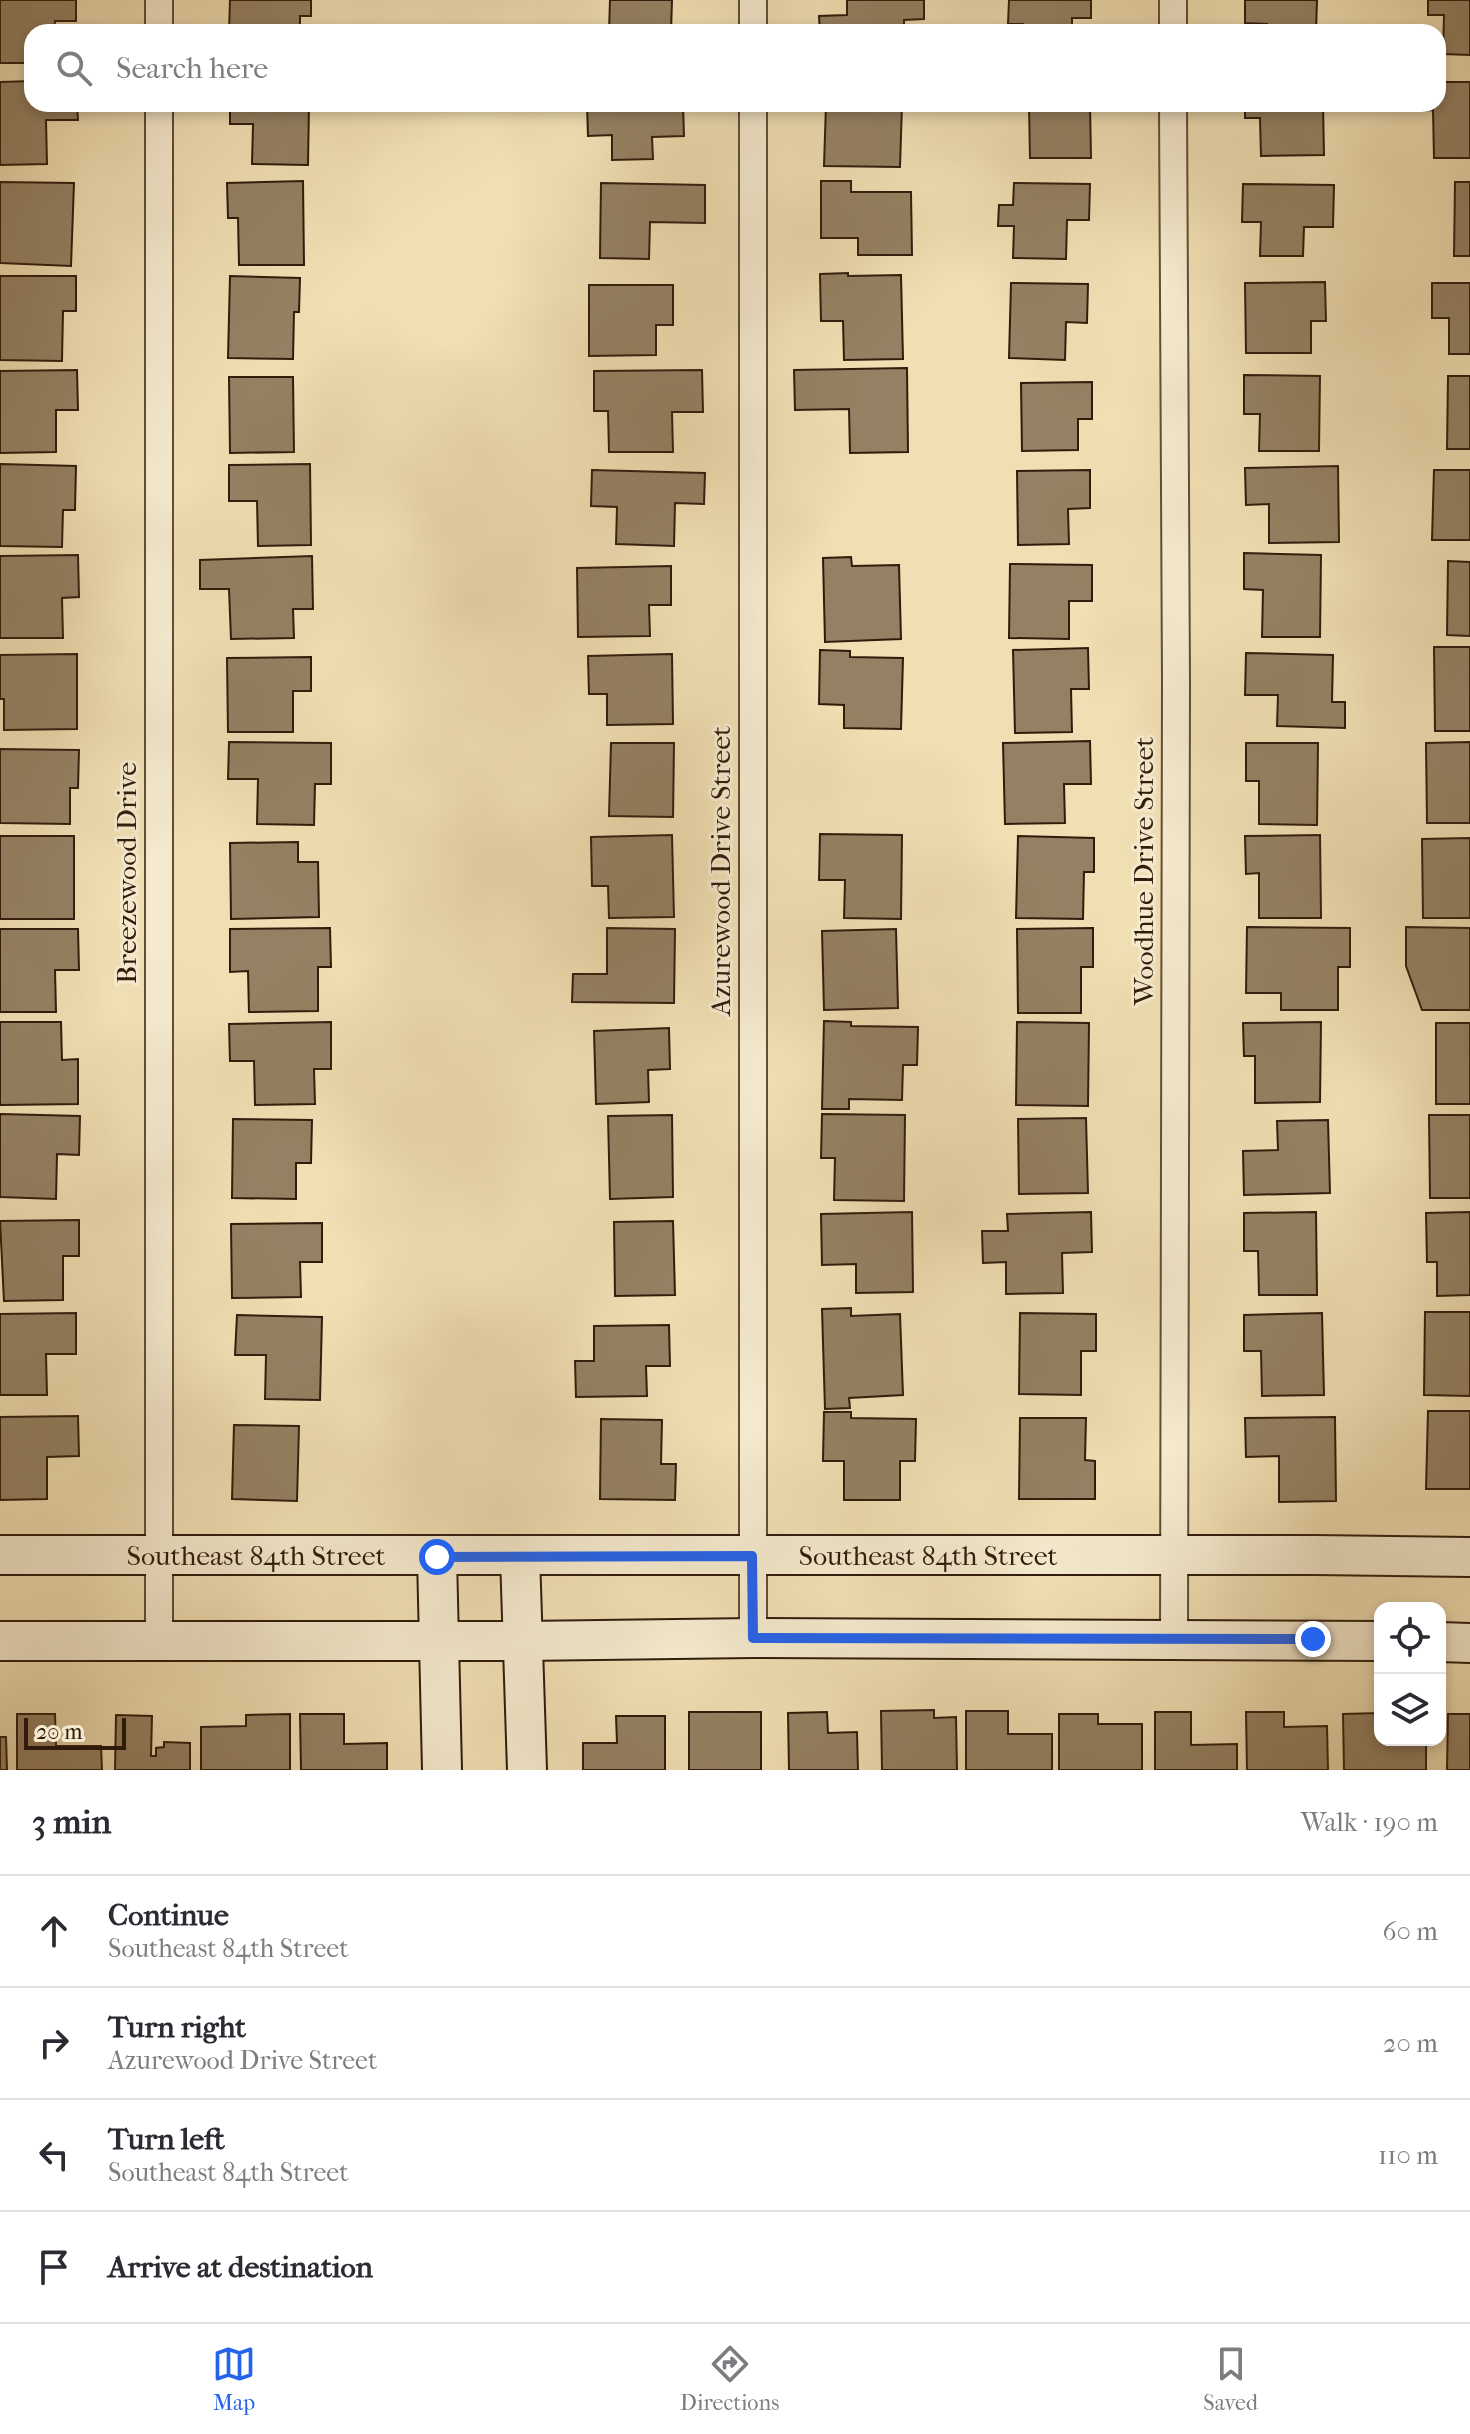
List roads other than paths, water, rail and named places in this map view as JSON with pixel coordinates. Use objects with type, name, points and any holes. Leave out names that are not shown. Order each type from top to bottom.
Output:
[{"type":"street","points":[[159,0],[159,24]]},
{"type":"street","points":[[753,0],[753,24]]},
{"type":"street","points":[[1173,0],[1173,24]]},
{"type":"street","name":"Breezewood Drive","points":[[159,112],[159,1641]]},
{"type":"street","name":"Azurewood Drive Street","points":[[753,112],[753,1638]]},
{"type":"street","name":"Woodhue Drive Street","points":[[1173,112],[1176,682],[1174,1639]]},
{"type":"street","name":"Southeast 84th Street","points":[[0,1555],[1470,1557]]},
{"type":"street","points":[[520,1556],[527,1770]]},
{"type":"street","points":[[437,1557],[442,1770]]},
{"type":"street","points":[[0,1641],[753,1638],[1374,1641]]},
{"type":"street","points":[[1446,1642],[1470,1643]]}]
